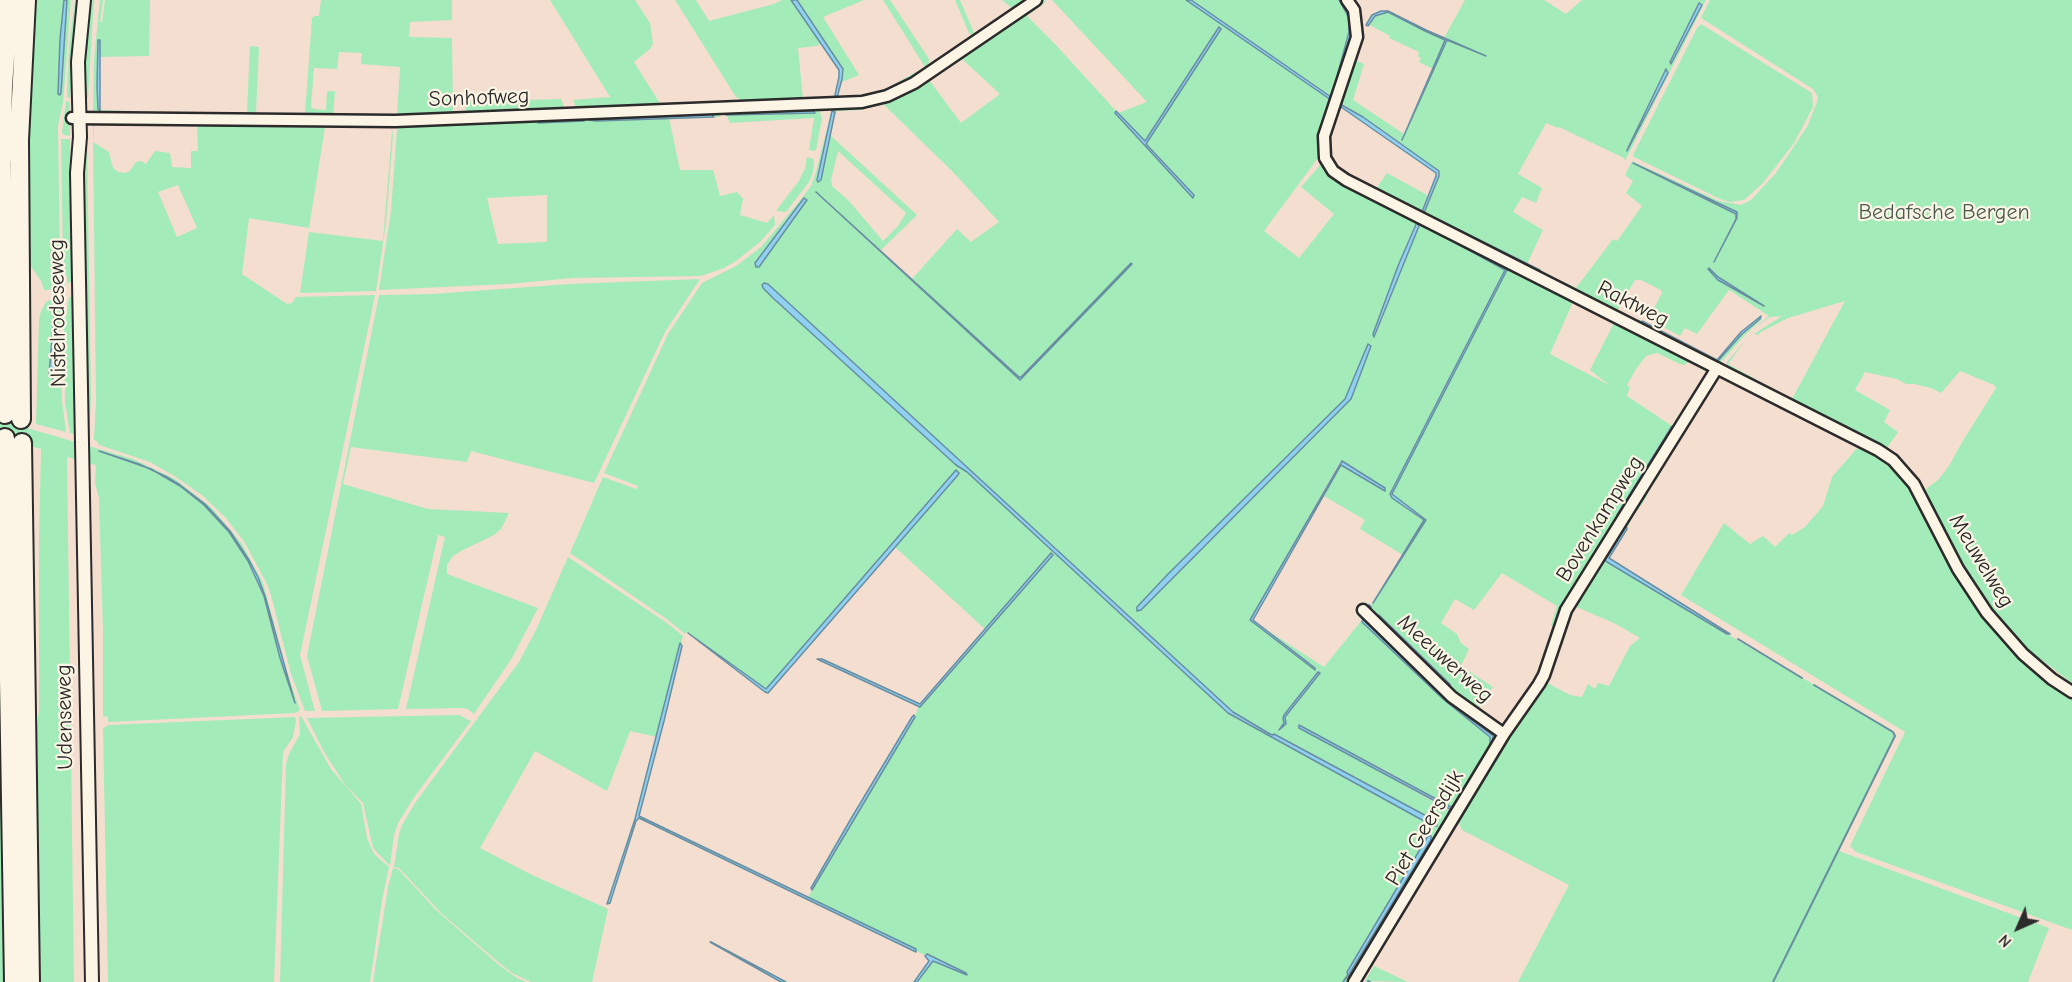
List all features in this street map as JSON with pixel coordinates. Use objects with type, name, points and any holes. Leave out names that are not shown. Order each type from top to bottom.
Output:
[{"type":"highway","points":[[9,0],[1,164],[13,417],[19,140],[26,0]]},
{"type":"highway","points":[[14,982],[13,441],[30,982]]},
{"type":"street","name":"Nistelrodeseweg","points":[[81,452],[77,173],[74,163],[75,72],[84,0]]},
{"type":"street","name":"Sonhofweg","points":[[76,118],[395,121],[862,102],[887,96],[914,83],[1036,0]]},
{"type":"street","name":"Raktweg","points":[[1347,0],[1354,10],[1357,37],[1324,136],[1325,158],[1333,171],[1346,180],[1878,450],[1893,460],[1919,491]]},
{"type":"street","name":"Bovenkampweg","points":[[1531,697],[1544,675],[1566,610],[1717,368]]},
{"type":"street","name":"Udenseweg","points":[[81,452],[92,982]]},
{"type":"street","name":"Meuwelweg","points":[[1919,491],[1958,569],[1987,613],[2024,654],[2052,679],[2072,692]]},
{"type":"street","name":"Meeuwerweg","points":[[1363,610],[1452,697],[1504,734]]},
{"type":"street","name":"Piet Geersdijk","points":[[1354,982],[1504,734],[1531,697]]},
{"type":"green space","points":[[36,0],[64,0],[58,94],[61,93],[67,0],[71,0],[63,103],[58,126],[60,262],[65,286],[61,290],[44,290],[41,281],[28,262],[28,136]]},
{"type":"green space","points":[[75,0],[79,0],[70,98],[67,97],[69,46]]},
{"type":"green space","points":[[91,0],[94,0],[88,98],[83,98],[82,57]]},
{"type":"green space","points":[[100,0],[103,0],[100,22],[102,22],[105,0],[150,0],[149,56],[99,57],[100,40],[98,41],[98,110],[132,111],[132,116],[95,115],[93,113],[94,59]]},
{"type":"green space","points":[[321,0],[452,0],[452,20],[410,22],[409,37],[452,38],[453,114],[340,118],[339,115],[397,115],[400,67],[361,64],[362,53],[339,52],[337,69],[314,68],[311,106],[313,109],[326,110],[327,91],[335,91],[331,118],[240,117],[241,112],[247,112],[250,46],[259,47],[256,114],[305,114],[312,18],[319,16]]},
{"type":"green space","points":[[550,0],[635,0],[650,23],[653,43],[650,49],[634,62],[661,105],[577,109],[573,100],[610,97]]},
{"type":"green space","points":[[675,0],[696,0],[709,21],[782,0],[791,0],[821,43],[817,46],[798,48],[803,99],[801,103],[799,99],[743,101],[736,97]]},
{"type":"green space","points":[[797,0],[864,0],[823,17],[859,75],[842,82],[843,69]]},
{"type":"green space","points":[[883,0],[890,0],[929,59],[928,69],[889,91],[891,86],[925,67]]},
{"type":"green space","points":[[955,0],[960,0],[974,33],[979,31],[980,35],[974,36],[969,33]]},
{"type":"green space","points":[[1002,0],[1031,0],[989,29],[986,26],[1012,8]]},
{"type":"green space","points":[[1040,0],[1047,1],[1027,16],[1193,198],[1194,195],[1146,144],[1221,29],[1219,27],[1144,142],[1118,113],[1147,102],[1052,0],[1186,0],[1331,100],[1331,97],[1191,0],[1339,0],[1349,18],[1341,0],[1344,0],[1349,7],[1354,27],[1318,158],[1264,231],[1299,258],[1334,214],[1301,187],[1321,164],[1572,297],[1573,302],[1550,354],[1609,385],[1590,370],[1614,323],[1682,357],[1609,319],[1708,368],[1708,373],[1690,361],[1684,365],[1657,353],[1646,356],[1636,369],[1627,385],[1630,387],[1627,396],[1672,426],[1679,414],[1682,418],[1556,628],[1551,625],[1557,606],[1502,573],[1474,610],[1455,599],[1441,623],[1457,634],[1461,643],[1469,649],[1461,666],[1493,687],[1479,708],[1482,710],[1481,715],[1471,710],[1367,611],[1365,605],[1367,602],[1372,608],[1371,605],[1426,520],[1392,494],[1507,269],[1426,227],[1505,270],[1390,494],[1424,520],[1403,555],[1360,529],[1365,520],[1324,496],[1341,465],[1385,489],[1340,462],[1250,620],[1316,669],[1259,625],[1324,667],[1362,620],[1358,616],[1361,610],[1497,737],[1353,982],[917,982],[933,961],[967,974],[808,897],[915,717],[918,707],[1053,555],[1051,553],[985,629],[895,547],[958,475],[956,470],[766,690],[694,637],[686,632],[685,634],[570,553],[603,477],[636,489],[638,486],[604,473],[668,334],[702,283],[736,266],[761,247],[811,186],[832,109],[872,103],[874,106],[861,110],[837,111],[833,119],[835,112],[827,134],[817,180],[821,180],[830,135],[917,215],[881,250],[816,193],[1020,380],[1131,264],[1020,377],[912,279],[957,229],[971,242],[999,222],[952,171],[880,101],[946,67],[929,80],[961,123],[1000,94],[962,59],[952,65],[950,62]],"holes":[[[1349,18],[1352,28],[1347,52],[1332,95],[1349,32]],[[838,151],[906,213],[898,226],[883,241],[849,201],[832,186],[831,180]],[[804,198],[807,200],[757,268],[755,263]],[[1414,226],[1419,226],[1375,337],[1373,334]],[[765,283],[1233,712],[1269,734],[1273,736],[1274,734],[1380,792],[1436,827],[1228,713],[967,472],[956,465],[773,298],[763,288]],[[1371,345],[1351,399],[1141,610],[1140,603],[1345,399]],[[1379,615],[1451,684],[1406,644]],[[1363,619],[1450,704],[1493,736],[1492,745],[1460,796],[1490,745],[1490,737],[1443,699],[1363,622]],[[1318,672],[1320,673],[1285,718],[1286,724],[1279,729],[1284,723],[1283,718]],[[1298,726],[1451,807],[1455,804],[1450,811]],[[1428,836],[1431,840],[1350,976],[1347,972]]]},
{"type":"green space","points":[[1465,0],[1544,0],[1566,14],[1582,0],[1706,0],[1625,161],[1624,158],[1546,123],[1518,174],[1542,188],[1536,203],[1522,197],[1513,212],[1543,230],[1527,264],[1429,215],[1539,272],[1540,270],[1553,279],[1557,278],[1556,280],[1551,281],[1376,189],[1387,173],[1429,196],[1423,212],[1425,212],[1440,173],[1343,104],[1340,105],[1341,108],[1335,119],[1328,148],[1332,162],[1348,176],[1331,163],[1326,143],[1356,48],[1359,49],[1357,61],[1364,64],[1353,100],[1404,134],[1402,140],[1447,40],[1485,56],[1446,39],[1433,69],[1419,62],[1421,58],[1418,56],[1419,52],[1389,38],[1390,36],[1368,24],[1371,20],[1388,12],[1444,38]],"holes":[[[1666,69],[1668,73],[1627,151]]]},
{"type":"green space","name":"Bedafsche Bergen","points":[[1710,0],[2072,0],[2072,683],[2042,660],[2042,664],[2068,684],[2039,666],[1973,590],[1924,496],[1927,488],[1938,480],[1949,466],[1996,388],[1994,385],[1960,371],[1941,393],[1931,388],[1906,384],[1897,379],[1865,372],[1855,390],[1890,410],[1884,422],[1898,432],[1887,448],[1882,450],[1727,369],[1726,366],[1745,341],[1728,364],[1792,399],[1845,301],[1788,318],[1758,335],[1754,334],[1782,316],[1770,317],[1754,328],[1769,316],[1729,290],[1697,334],[1685,328],[1680,336],[1648,319],[1662,293],[1661,290],[1641,280],[1635,280],[1618,310],[1634,317],[1631,321],[1562,285],[1562,281],[1576,288],[1613,239],[1617,241],[1642,206],[1626,193],[1633,181],[1625,175],[1632,161],[1719,201],[1741,205],[1751,200],[1776,173],[1807,127],[1818,97],[1813,89],[1701,18]],"holes":[[[1633,163],[1737,212],[1737,218],[1714,261],[1736,219],[1736,214]]]},
{"type":"green space","points":[[1701,24],[1812,93],[1813,107],[1794,143],[1763,183],[1744,200],[1730,202],[1720,199],[1633,155]]},
{"type":"green space","points":[[561,99],[565,109],[461,114],[467,113],[464,102]]},
{"type":"green space","points":[[66,101],[70,102],[70,136],[62,133]]},
{"type":"green space","points":[[815,108],[820,112],[822,119],[816,150],[813,151],[809,150],[814,118],[730,123],[725,116],[725,112]]},
{"type":"green space","points":[[718,112],[720,117],[714,117],[711,114],[590,119],[596,121],[669,118],[680,170],[713,170],[720,196],[737,192],[743,199],[740,215],[767,223],[774,215],[775,225],[761,241],[736,261],[701,276],[573,278],[508,284],[379,290],[391,211],[397,130],[401,124],[524,121],[529,123],[532,119]],"holes":[[[547,195],[547,242],[498,244],[487,198]]]},
{"type":"green space","points":[[100,121],[99,125],[94,126],[93,141],[93,123]]},
{"type":"green space","points":[[197,122],[265,123],[266,126],[271,126],[272,123],[353,124],[356,127],[325,127],[309,228],[249,218],[242,274],[287,304],[292,303],[296,297],[375,295],[300,655],[315,711],[305,711],[291,674],[271,595],[245,543],[226,518],[203,496],[176,477],[150,462],[99,445],[94,440],[96,401],[93,142],[109,152],[113,168],[124,173],[129,172],[136,162],[141,161],[146,164],[155,151],[170,153],[172,167],[191,168],[191,151],[198,151]],"holes":[[[178,185],[197,228],[177,237],[158,192]]]},
{"type":"green space","points":[[364,124],[390,126],[392,129],[393,135],[386,223],[376,291],[300,293],[309,232],[383,241],[392,131],[391,128],[362,127]]},
{"type":"green space","points":[[87,138],[91,398],[89,439],[85,438],[82,139]]},
{"type":"green space","points":[[61,139],[70,139],[74,278],[68,284],[63,258]]},
{"type":"green space","points":[[807,157],[814,159],[809,182],[786,212],[776,211],[798,182],[805,169]]},
{"type":"green space","points":[[700,279],[665,332],[594,483],[471,451],[467,462],[351,447],[343,484],[428,509],[509,513],[501,529],[494,535],[452,557],[447,565],[447,574],[538,608],[512,658],[474,714],[468,709],[461,708],[406,709],[445,537],[438,535],[398,709],[322,711],[307,656],[379,295]]},
{"type":"green space","points":[[64,297],[60,328],[62,401],[66,432],[36,424],[39,320],[46,302]],"holes":[[[54,315],[57,327],[53,379],[49,375]]]},
{"type":"green space","points":[[69,297],[74,297],[77,435],[70,433],[65,402],[64,330]]},
{"type":"green space","points":[[1761,317],[1762,319],[1717,364],[1637,322],[1638,319],[1717,362]]},
{"type":"green space","points":[[1700,400],[1686,431],[1660,470],[1662,470],[1644,501],[1637,511],[1635,510],[1627,529],[1627,526],[1605,560],[1892,730],[1895,736],[1839,851],[2049,928],[2028,982],[1518,982],[1569,885],[1462,830],[1457,818],[1544,681],[1570,695],[1582,697],[1588,684],[1595,689],[1598,683],[1609,686],[1630,646],[1640,638],[1616,624],[1572,605]]},
{"type":"green space","points":[[0,420],[133,459],[175,479],[212,508],[242,544],[263,583],[300,710],[295,713],[108,722],[108,717],[103,716],[103,631],[96,465],[67,457],[74,982],[41,982],[35,745],[39,709],[41,449],[0,437]]},
{"type":"green space","points":[[1860,445],[1877,451],[1905,476],[1979,605],[2072,694],[2072,930],[1856,852],[1850,846],[1905,732],[1681,595],[1724,523],[1750,544],[1763,536],[1775,547],[1789,533],[1792,535],[1805,527],[1823,506],[1832,477]]},
{"type":"green space","points":[[568,557],[683,636],[657,737],[630,731],[607,791],[535,751],[480,848],[530,874],[608,909],[592,982],[531,982],[512,973],[497,961],[441,913],[399,868],[394,867],[402,825],[415,803],[519,662],[536,630]]},
{"type":"green space","points":[[0,699],[5,982],[0,982]]},
{"type":"green space","points":[[459,715],[471,721],[415,796],[398,823],[390,866],[373,848],[363,803],[346,786],[324,752],[307,718]]},
{"type":"green space","points":[[301,716],[331,769],[361,804],[367,838],[372,850],[389,867],[370,982],[280,982],[286,764],[300,734],[299,717]]},
{"type":"green space","points":[[295,717],[293,737],[283,752],[274,982],[108,982],[103,728],[109,725]]},
{"type":"green space","points":[[393,868],[398,869],[436,910],[499,965],[527,982],[373,982]]},
{"type":"green space","points":[[1374,966],[1408,982],[1365,981]]},
{"type":"water","points":[[64,0],[67,0],[60,95],[58,94],[60,39]]},
{"type":"water","points":[[791,0],[797,0],[843,69],[837,98],[835,95],[839,70]]},
{"type":"water","points":[[1186,0],[1191,0],[1331,97],[1331,100]]},
{"type":"water","points":[[1339,0],[1349,13],[1352,34],[1332,95],[1349,32],[1349,18]]},
{"type":"water","points":[[1699,3],[1702,5],[1671,64],[1670,62]]},
{"type":"water","points":[[1388,11],[1486,56],[1447,40],[1402,140],[1445,40],[1388,12],[1375,16],[1368,26],[1366,25],[1372,15]]},
{"type":"water","points":[[1219,27],[1221,29],[1146,144],[1194,195],[1193,198],[1115,113],[1116,111],[1145,141]]},
{"type":"water","points":[[98,40],[100,40],[100,111],[97,86]]},
{"type":"water","points":[[1666,69],[1668,73],[1627,151],[1627,150]]},
{"type":"water","points":[[1340,104],[1363,117],[1439,171],[1424,213],[1422,212],[1436,173],[1341,107]]},
{"type":"water","points":[[814,111],[815,113],[726,115],[727,114]]},
{"type":"water","points":[[832,111],[835,112],[821,180],[818,182],[817,180]]},
{"type":"water","points":[[711,114],[714,117],[589,120]]},
{"type":"water","points":[[582,119],[584,121],[538,123],[541,120]]},
{"type":"water","points":[[1633,163],[1737,212],[1737,218],[1714,262],[1736,219],[1736,214]]},
{"type":"water","points":[[816,192],[1019,377],[1132,264],[1020,380]]},
{"type":"water","points":[[804,198],[807,200],[759,267],[756,267],[755,263]]},
{"type":"water","points":[[1429,215],[1540,270],[1540,271],[1432,218]]},
{"type":"water","points":[[1417,222],[1419,226],[1374,337],[1373,334],[1398,266]]},
{"type":"water","points":[[1427,227],[1511,270],[1507,270],[1392,494],[1426,520],[1373,603],[1424,520],[1392,498],[1390,494],[1505,270]]},
{"type":"water","points":[[1709,268],[1718,277],[1764,306],[1718,280]]},
{"type":"water","points":[[764,283],[768,284],[1233,712],[1270,734],[1274,734],[1432,819],[1437,822],[1437,826],[1433,826],[1228,713],[967,472],[956,465],[773,298],[763,288]]},
{"type":"water","points":[[54,314],[57,316],[53,379],[49,375]]},
{"type":"water","points":[[1761,316],[1717,362],[1641,323],[1642,321],[1717,360],[1741,332]]},
{"type":"water","points":[[1368,344],[1371,346],[1351,399],[1141,610],[1137,611],[1137,607],[1168,574],[1345,399]]},
{"type":"water","points":[[1672,426],[1674,427],[1618,516],[1617,515]]},
{"type":"water","points":[[1342,461],[1385,488],[1385,491],[1341,465],[1253,620],[1315,670],[1250,620]]},
{"type":"water","points":[[956,470],[958,475],[768,693],[688,633],[766,689]]},
{"type":"water","points":[[156,472],[180,485],[205,504],[230,531],[249,560],[265,596],[295,703],[280,658],[264,596],[248,561],[229,532],[204,505],[180,486]]},
{"type":"water","points":[[1626,525],[1627,529],[1609,558],[1730,634],[1605,560]]},
{"type":"water","points":[[1051,553],[1053,555],[920,707],[817,659],[822,659],[920,704]]},
{"type":"water","points":[[1379,615],[1450,684],[1450,685],[1406,644]]},
{"type":"water","points":[[1363,619],[1450,704],[1493,736],[1492,745],[1461,796],[1490,745],[1490,737],[1443,699],[1362,622]]},
{"type":"water","points":[[680,643],[682,646],[639,816],[916,949],[916,952],[639,818],[636,821],[610,903],[607,904],[635,819]]},
{"type":"water","points":[[1318,672],[1320,673],[1285,717],[1286,724],[1279,730],[1284,723],[1284,715]]},
{"type":"water","points":[[914,715],[915,717],[812,890],[811,888],[852,817]]},
{"type":"water","points":[[1299,725],[1451,807],[1456,804],[1444,823],[1450,809],[1299,728]]},
{"type":"water","points":[[1428,836],[1431,836],[1431,840],[1348,976],[1347,972]]},
{"type":"water","points":[[711,942],[786,982],[781,982]]},
{"type":"water","points":[[927,954],[967,975],[933,961],[917,982],[914,982],[929,961],[925,956]]},
{"type":"waterway","points":[[1705,397],[1710,390]]},
{"type":"waterway","points":[[1738,639],[1802,678]]},
{"type":"waterway","points":[[1773,982],[1895,736],[1893,732],[1814,685]]},
{"type":"waterway","points":[[1343,982],[1348,975]]}]
